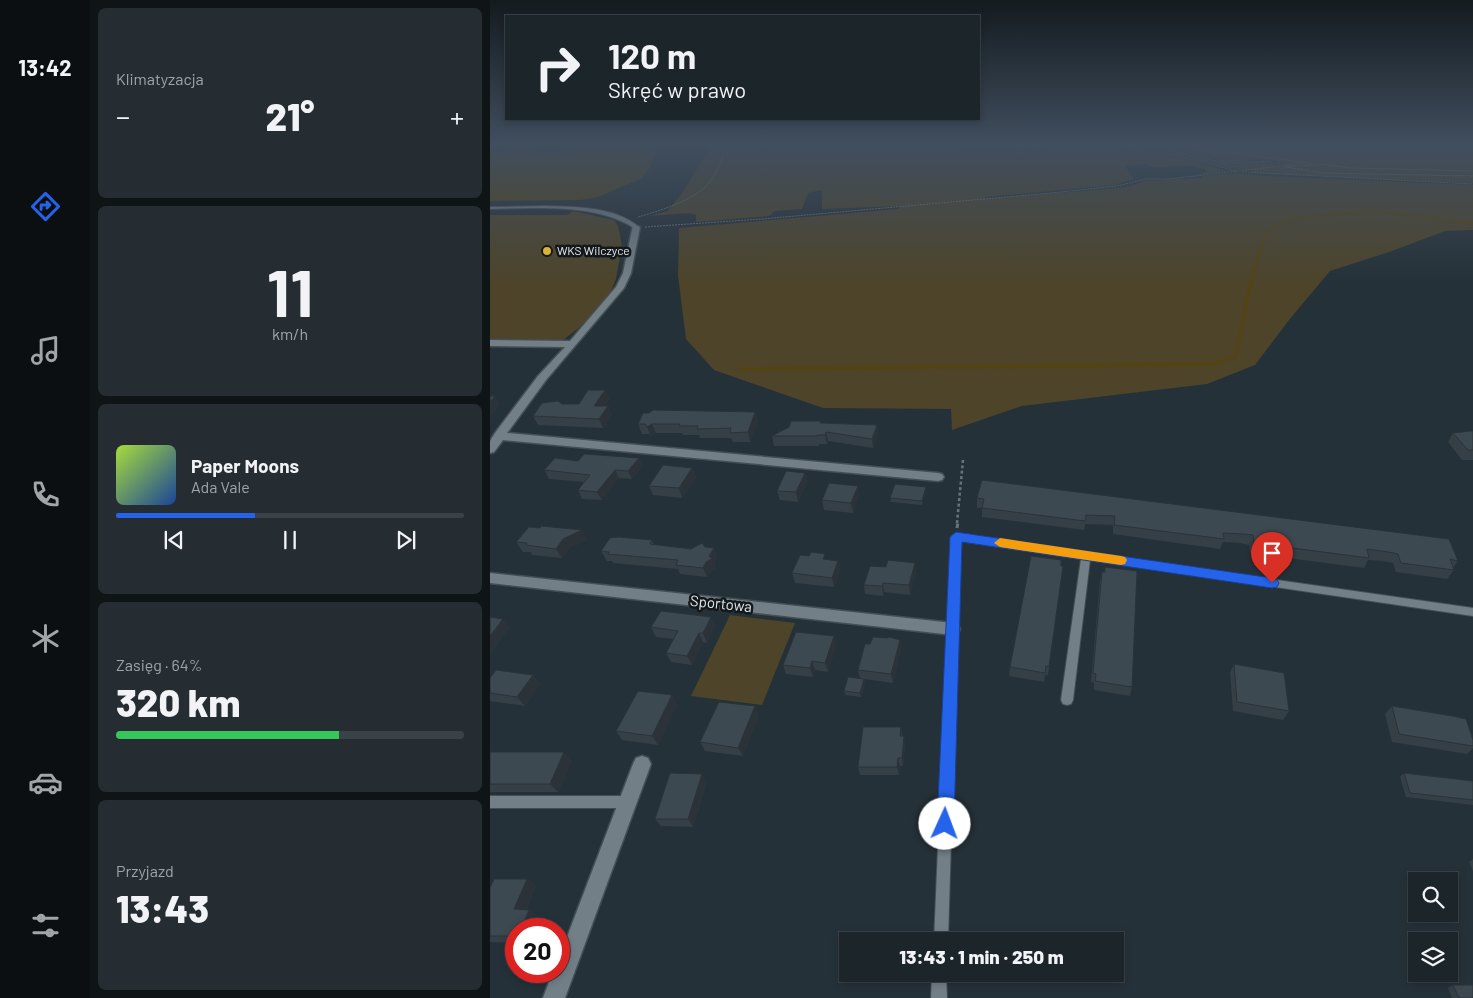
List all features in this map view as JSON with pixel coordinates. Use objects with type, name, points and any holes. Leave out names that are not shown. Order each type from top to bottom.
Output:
[{"type":"street","points":[[490,448],[542,378],[620,288],[627,273],[636,227]]},
{"type":"street","points":[[490,344],[572,344]]},
{"type":"street","points":[[499,436],[938,477]]},
{"type":"street","name":"Sportowa","points":[[490,578],[953,629]]},
{"type":"street","points":[[554,998],[642,764]]},
{"type":"lane","points":[[490,208],[586,210],[624,220],[636,227]]},
{"type":"lane","points":[[941,932],[956,537],[1473,612]]},
{"type":"lane","points":[[1067,700],[1086,555]]},
{"type":"lane","points":[[490,802],[628,802]]},
{"type":"lane","points":[[938,998],[939,982]]},
{"type":"path","points":[[624,220],[656,212],[675,202],[691,197],[700,191]]},
{"type":"path","points":[[636,227],[762,219],[1074,191]]},
{"type":"path","points":[[956,537],[964,460]]},
{"type":"shaded area","points":[[490,191],[613,191],[598,197],[580,200],[490,201]]},
{"type":"shaded area","points":[[819,191],[808,193],[802,209],[775,211],[769,216],[696,222],[696,215],[689,213],[649,216],[668,211],[683,192]]},
{"type":"shaded area","points":[[822,191],[1055,191],[985,197],[985,199],[1085,191],[1473,191],[1473,230],[1445,231],[1330,271],[1255,365],[1207,384],[1022,406],[952,430],[951,409],[823,408],[714,370],[686,339],[678,275],[679,228],[898,209],[901,206],[822,209]]},
{"type":"shaded area","points":[[573,211],[614,220],[618,226],[622,245],[616,279],[611,291],[585,323],[562,341],[490,340],[490,215],[567,215]]},
{"type":"shaded area","points":[[730,615],[795,623],[762,705],[691,696]]},
{"type":"building","points":[[588,390],[605,390],[594,406],[608,406],[599,419],[533,416],[542,403],[558,401],[562,404],[579,404]]},
{"type":"building","points":[[653,410],[755,412],[748,432],[730,433],[731,428],[697,429],[698,426],[679,426],[680,424],[652,424],[647,427],[645,424],[638,424],[643,413],[649,413]]},
{"type":"building","points":[[791,421],[877,425],[872,439],[826,432],[825,435],[817,436],[772,436],[789,427]]},
{"type":"building","points":[[1473,431],[1473,450],[1468,450],[1453,433]]},
{"type":"building","points":[[584,454],[639,458],[628,471],[615,470],[597,492],[578,490],[590,475],[544,470],[555,458],[578,461]]},
{"type":"building","points":[[663,465],[692,468],[679,488],[649,486]]},
{"type":"building","points":[[786,471],[805,473],[796,492],[777,491]]},
{"type":"building","points":[[982,480],[1449,539],[1458,561],[1450,559],[1454,570],[1401,563],[1398,554],[1367,549],[1369,558],[1254,543],[1253,535],[1223,533],[1224,539],[1114,525],[1115,516],[1086,515],[1085,521],[982,508],[984,499],[977,498]]},
{"type":"building","points":[[829,483],[858,486],[851,503],[822,500]]},
{"type":"building","points":[[895,484],[926,487],[922,501],[890,498]]},
{"type":"building","points":[[541,526],[582,530],[563,539],[556,549],[516,542],[529,527],[540,528]]},
{"type":"building","points":[[610,538],[652,540],[650,544],[691,549],[702,543],[705,547],[714,548],[709,556],[712,559],[706,562],[703,568],[676,565],[678,560],[608,554],[609,552],[601,551]]},
{"type":"building","points":[[811,552],[825,554],[823,559],[838,561],[832,578],[792,573],[800,555],[809,556]]},
{"type":"building","points":[[1031,556],[1061,560],[1061,566],[1063,566],[1049,666],[1046,666],[1045,673],[1010,667]]},
{"type":"building","points":[[888,560],[915,563],[909,585],[883,583],[882,586],[864,585],[870,566],[886,567]]},
{"type":"building","points":[[1105,567],[1137,571],[1132,687],[1095,681],[1096,674],[1093,673],[1102,572],[1105,572]]},
{"type":"building","points":[[661,611],[711,617],[703,633],[699,633],[687,656],[666,653],[678,631],[651,627]]},
{"type":"building","points":[[490,617],[503,619],[490,636]]},
{"type":"building","points":[[796,632],[834,636],[825,663],[812,661],[810,668],[783,665]]},
{"type":"building","points":[[873,637],[889,637],[900,640],[891,674],[858,670],[865,644],[870,644]]},
{"type":"building","points":[[1234,664],[1284,673],[1289,711],[1237,702]]},
{"type":"building","points":[[496,670],[533,675],[517,697],[490,693],[490,678]]},
{"type":"building","points":[[848,677],[864,679],[860,693],[844,691]]},
{"type":"building","points":[[638,691],[672,695],[652,736],[616,731]]},
{"type":"building","points":[[719,702],[755,706],[738,748],[700,742]]},
{"type":"building","points":[[1392,706],[1466,719],[1473,740],[1473,746],[1399,734]]},
{"type":"building","points":[[863,727],[901,727],[900,736],[904,736],[902,758],[898,758],[897,767],[858,767]]},
{"type":"building","points":[[490,752],[564,752],[550,784],[490,784]]},
{"type":"building","points":[[670,773],[702,774],[688,819],[655,819]]},
{"type":"building","points":[[1404,773],[1473,781],[1473,800],[1410,793]]},
{"type":"building","points":[[494,879],[527,879],[514,909],[529,910],[526,918],[505,918],[505,936],[490,936],[490,888]]},
{"type":"building","points":[[1453,985],[1473,985],[1473,998],[1459,998]]},
{"type":"waterway","points":[[1264,240],[1268,232],[1289,220],[1372,211],[1473,224]]},
{"type":"waterway","points":[[1216,363],[1236,356],[1249,290],[1264,238]]},
{"type":"waterway","points":[[741,369],[1211,364],[1223,362]]},
{"type":"slow traffic","points":[[1000,543],[1121,560]]},
{"type":"place","name":"WKS Wilczyce","points":[[547,251]]},
{"type":"route","points":[[945,824],[956,537],[1272,583]]}]
